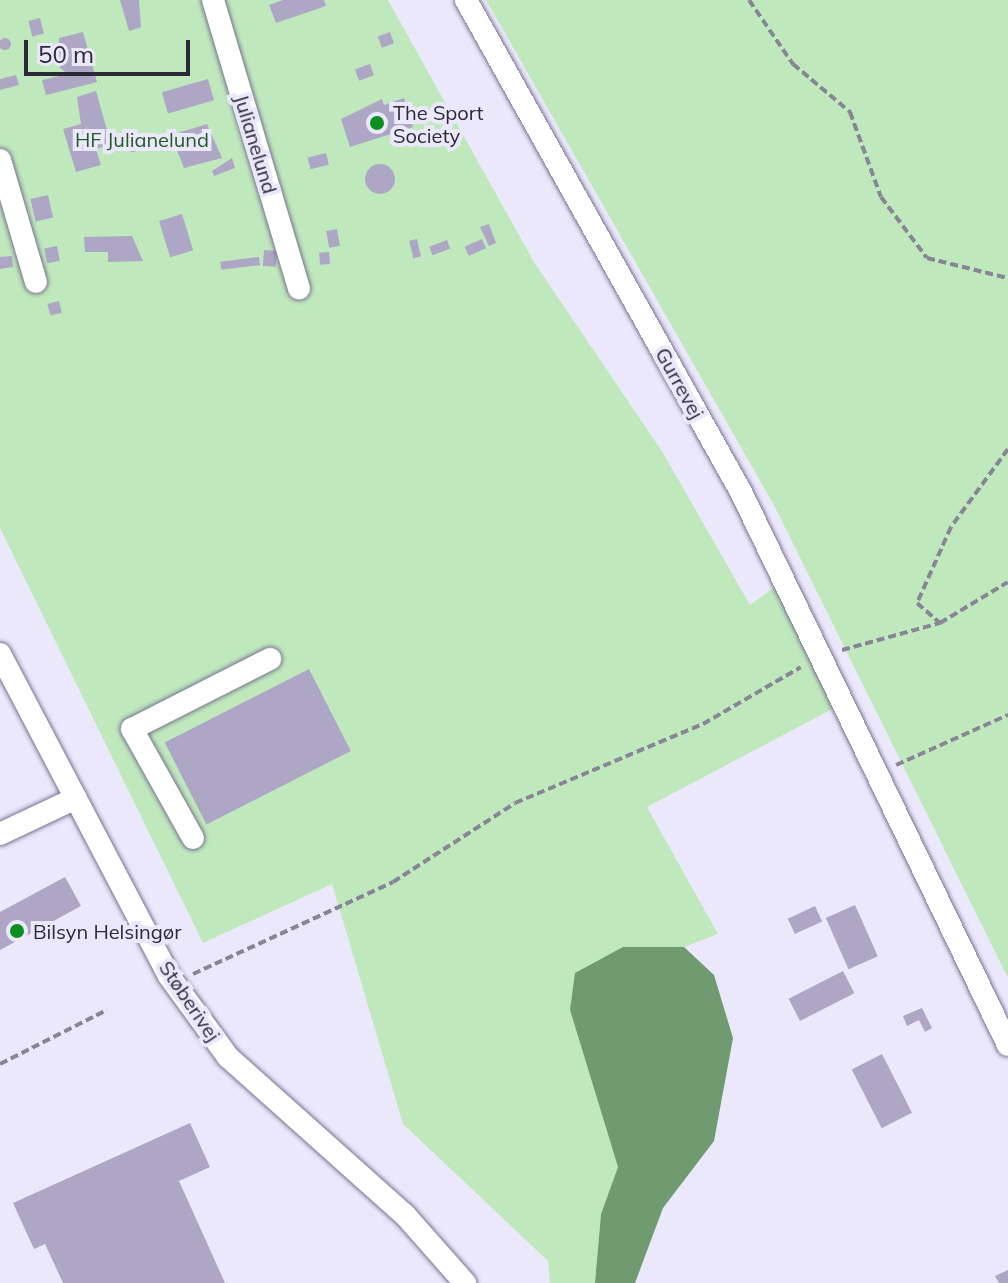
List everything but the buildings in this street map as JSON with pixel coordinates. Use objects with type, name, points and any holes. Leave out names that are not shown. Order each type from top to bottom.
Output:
[{"type":"street","name":"Julianelund","points":[[213,0],[299,288]]},
{"type":"street","name":"Gurrevej","points":[[466,0],[824,655],[1008,1045]]},
{"type":"street","points":[[0,160],[36,282]]},
{"type":"street","name":"Støberivej","points":[[0,654],[176,984],[231,1060],[405,1215],[465,1283]]},
{"type":"street","points":[[193,838],[132,729],[270,659]]},
{"type":"street","points":[[0,834],[76,798]]},
{"type":"path","points":[[749,0],[793,64],[850,112],[881,197],[927,258],[1008,278]]},
{"type":"path","points":[[940,623],[917,603],[929,565],[1008,449]]},
{"type":"path","points":[[176,984],[393,882],[515,803],[703,724],[824,655],[940,623],[1008,582]]},
{"type":"path","points":[[879,773],[1008,715]]},
{"type":"path","points":[[0,1064],[107,1010]]},
{"type":"green space","name":"HF Julianelund","points":[[0,0],[388,0],[534,262],[663,453],[750,605],[780,583],[840,705],[647,807],[718,934],[684,947],[623,947],[570,1010],[618,1167],[601,1214],[595,1283],[550,1283],[548,1261],[403,1124],[332,884],[203,943],[0,528]]},
{"type":"green space","points":[[486,0],[1008,0],[1008,978],[775,507]]},
{"type":"shaded area","points":[[623,947],[684,947],[714,975],[733,1038],[714,1141],[663,1208],[635,1283],[595,1283],[601,1214],[618,1167],[570,1010],[575,973]]},
{"type":"place","name":"The Sport Society","points":[[377,123]]},
{"type":"place","name":"Bilsyn Helsingør","points":[[17,931]]}]
